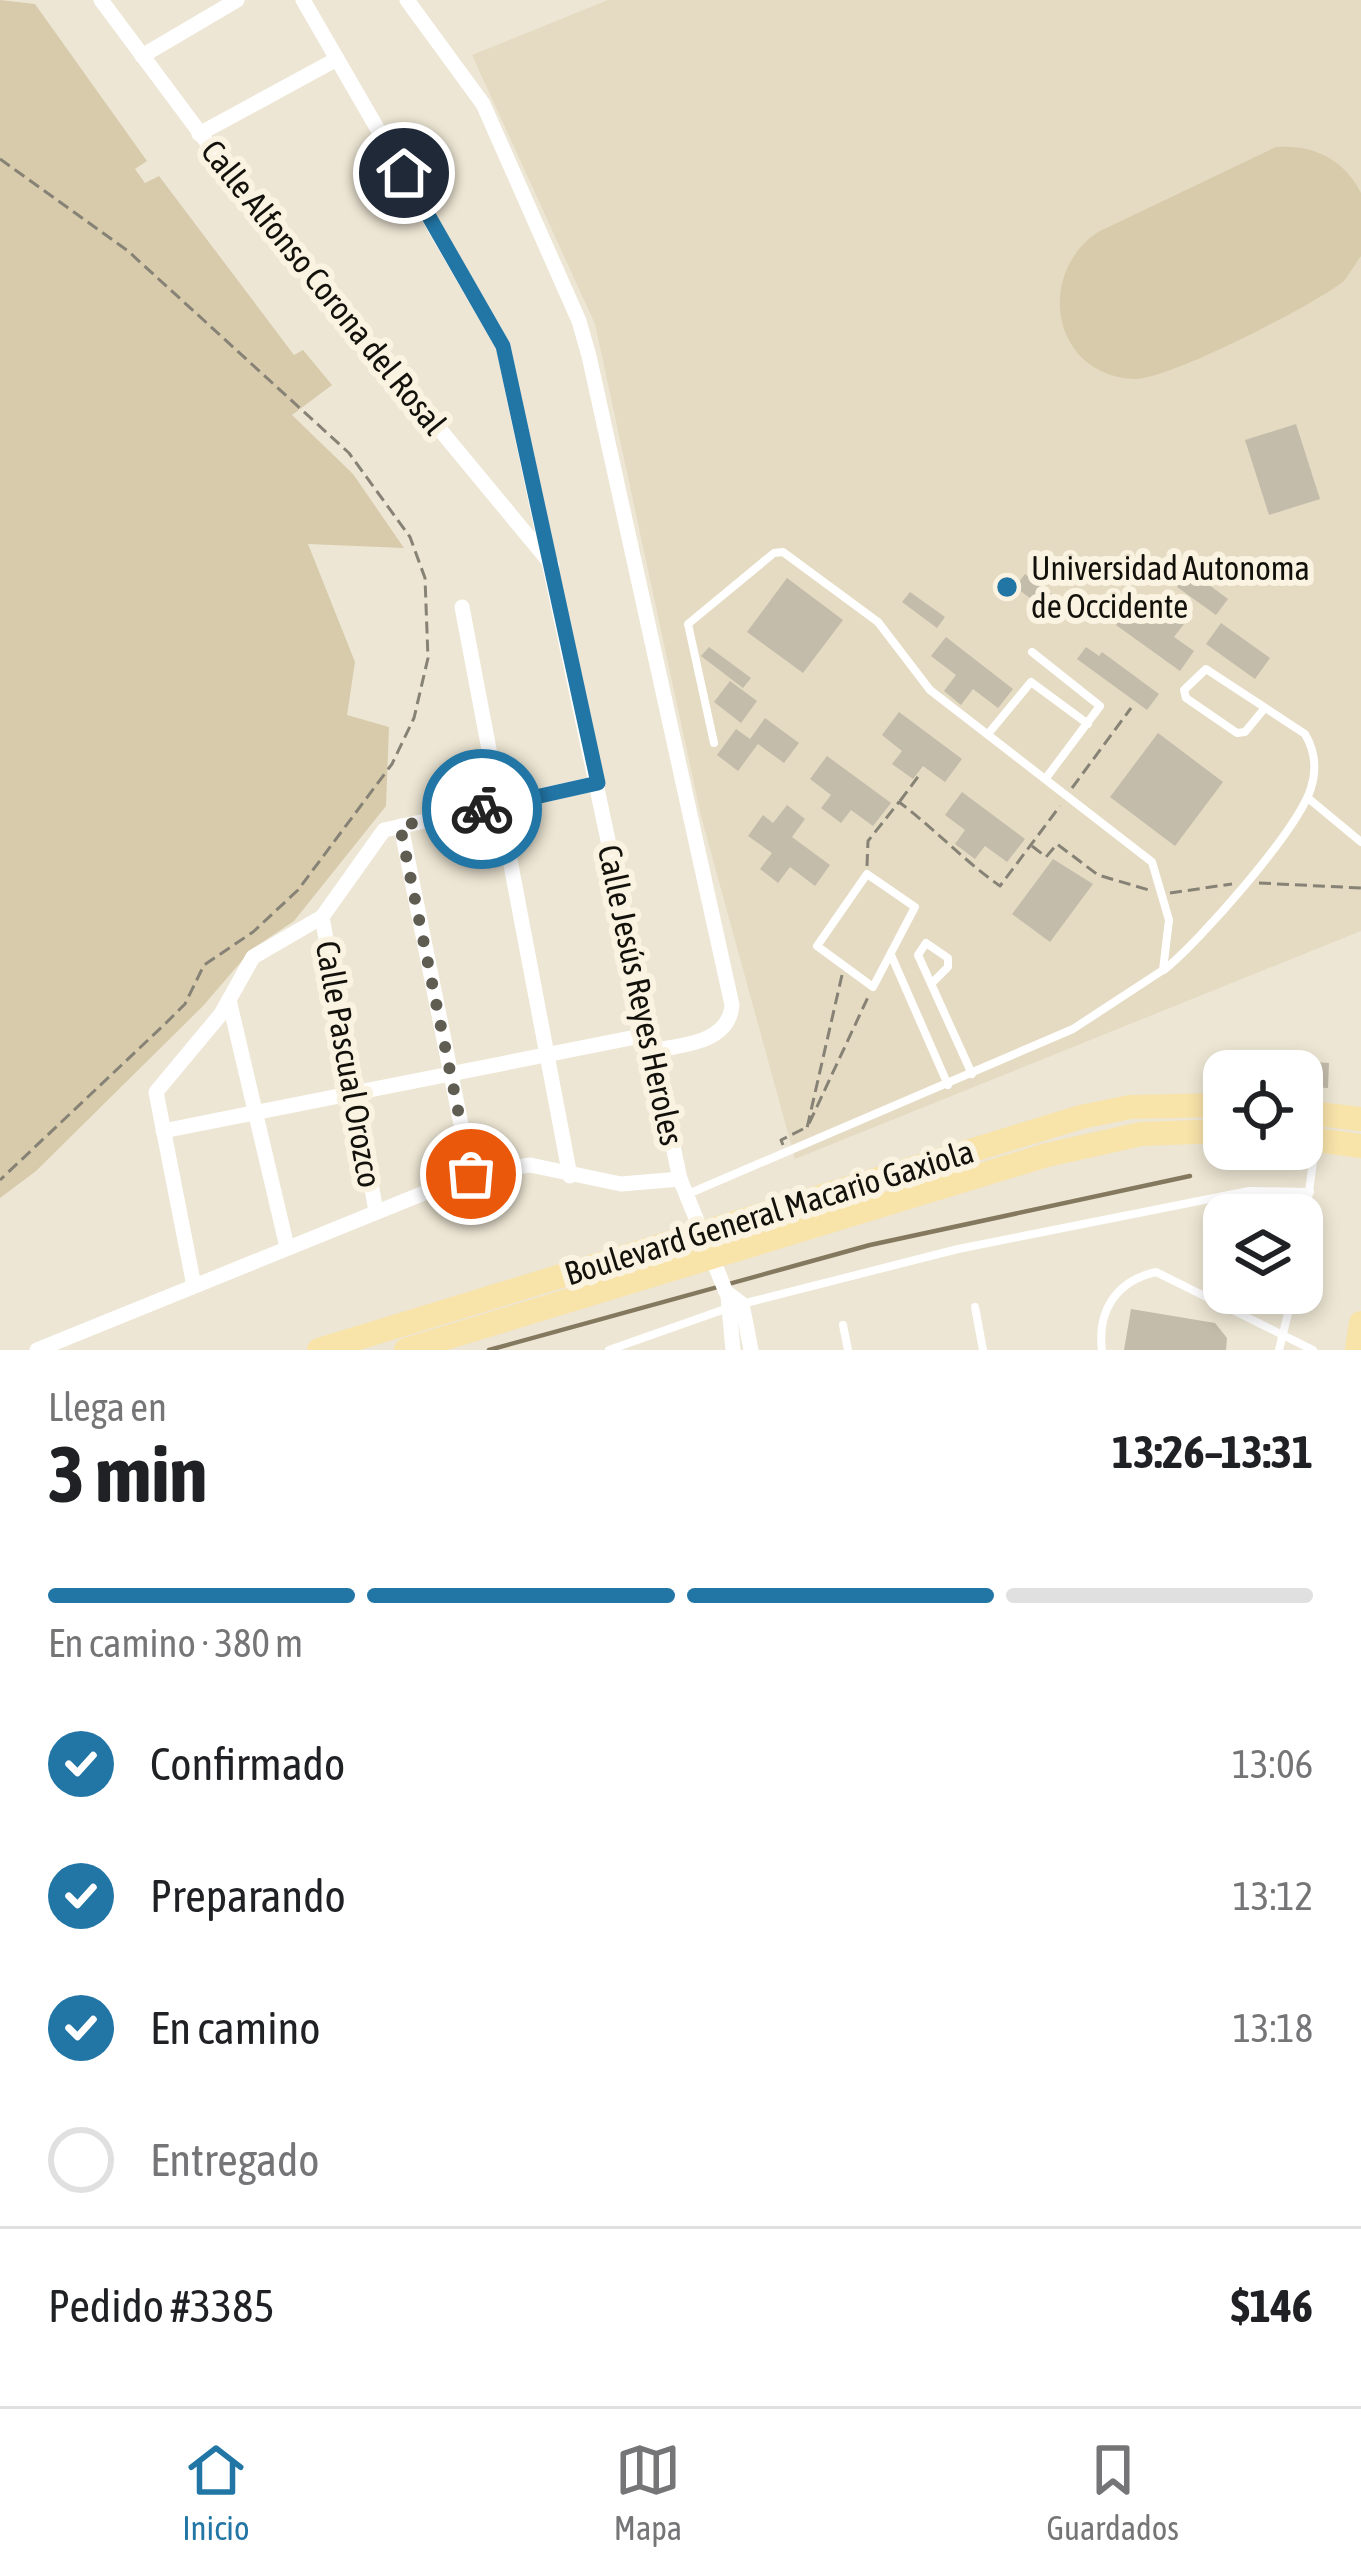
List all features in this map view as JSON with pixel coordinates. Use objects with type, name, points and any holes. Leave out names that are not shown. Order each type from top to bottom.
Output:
[{"type":"main road","name":"Boulevard General Macario Gaxiola","points":[[319,1350],[1082,1117],[1130,1107],[1203,1105]]},
{"type":"main road","points":[[1323,1114],[1361,1119]]},
{"type":"main road","name":"Boulevard General Macario Gaxiola","points":[[406,1350],[713,1264],[1095,1142],[1203,1132]]},
{"type":"main road","points":[[1323,1141],[1361,1146]]},
{"type":"main road","points":[[1357,1350],[1361,1323]]},
{"type":"street","name":"Calle Alfonso Corona del Rosal","points":[[101,0],[199,134],[554,568]]},
{"type":"street","points":[[142,56],[237,0]]},
{"type":"street","name":"Calle Jesús Reyes Heroles","points":[[303,0],[503,346],[554,568],[648,1043],[683,1187],[730,1300],[734,1350]]},
{"type":"street","points":[[164,1131],[550,1054],[705,1040],[727,1022],[732,1005],[580,321],[483,104],[407,0]]},
{"type":"street","points":[[199,134],[337,59]]},
{"type":"street","points":[[463,607],[570,1176]]},
{"type":"street","points":[[194,1286],[158,1087],[229,1000],[246,965],[262,948],[322,917],[382,832],[598,783]]},
{"type":"street","points":[[400,826],[471,1174]]},
{"type":"street","name":"Calle Pascual Orozco","points":[[322,917],[376,1211]]},
{"type":"street","points":[[229,1000],[287,1247]]},
{"type":"street","points":[[37,1350],[471,1174],[512,1165],[621,1184],[683,1187]]},
{"type":"street","points":[[730,1300],[752,1350]]},
{"type":"lane","points":[[714,743],[686,630],[694,616],[778,552],[868,612],[930,690],[1152,862],[1165,894],[1168,920],[1163,970]]},
{"type":"lane","points":[[1032,652],[1099,703],[1046,778]]},
{"type":"lane","points":[[683,1187],[948,1085],[1099,1016],[1195,945],[1308,798],[1313,748],[1306,734],[1206,669],[1184,690],[1186,698],[1237,733],[1245,732],[1264,709]]},
{"type":"lane","points":[[988,734],[1030,682],[1088,724]]},
{"type":"lane","points":[[1308,798],[1361,842]]},
{"type":"lane","points":[[867,874],[916,908],[891,954],[873,987],[844,968],[818,942],[867,874]]},
{"type":"lane","points":[[932,983],[948,967],[948,958],[926,943],[918,955],[972,1074]]},
{"type":"lane","points":[[891,954],[948,1085]]},
{"type":"lane","points":[[609,1350],[730,1300],[1249,1191],[1310,1192],[1310,1170]]},
{"type":"lane","points":[[1102,1350],[1100,1326],[1113,1297],[1127,1283],[1156,1272],[1312,1350]]},
{"type":"lane","points":[[975,1307],[983,1350]]},
{"type":"lane","points":[[1279,1350],[1288,1314]]},
{"type":"lane","points":[[843,1325],[848,1350]]},
{"type":"path","points":[[0,159],[128,251],[349,453],[410,537],[425,578],[430,615],[428,658],[413,718],[392,764],[354,819],[298,890],[253,932],[204,965],[185,1004],[0,1180]]},
{"type":"path","points":[[898,802],[947,838],[951,851],[1000,886],[1131,708]]},
{"type":"path","points":[[867,874],[868,841],[920,774]]},
{"type":"path","points":[[1030,845],[1046,857],[1057,844],[1098,875],[1165,894],[1246,882],[1361,888]]},
{"type":"path","points":[[807,1127],[844,968]]},
{"type":"path","points":[[785,1151],[781,1140],[807,1127],[873,987]]},
{"type":"shaded area","points":[[0,0],[35,4],[147,161],[135,169],[145,183],[159,176],[294,355],[303,350],[332,385],[292,415],[353,474],[404,548],[308,544],[355,662],[347,715],[389,727],[386,806],[294,921],[252,949],[203,1006],[36,1171],[0,1198]]},
{"type":"shaded area","name":"Universidad Autonoma de Occidente","points":[[608,0],[1361,0],[1361,931],[795,1159],[701,816],[595,324],[472,55]]},
{"type":"shaded area","points":[[1276,147],[1302,148],[1326,156],[1346,171],[1361,193],[1361,256],[1344,281],[1240,339],[1152,376],[1134,379],[1106,374],[1085,361],[1070,342],[1060,296],[1078,250],[1098,232]]},
{"type":"building","points":[[1296,424],[1320,499],[1269,515],[1245,440]]},
{"type":"building","points":[[1189,570],[1228,599],[1216,615],[1177,587]]},
{"type":"building","points":[[1025,574],[1071,608],[1061,621],[1015,587]]},
{"type":"building","points":[[787,578],[843,620],[803,673],[747,632]]},
{"type":"building","points":[[910,592],[945,617],[937,628],[902,602]]},
{"type":"building","points":[[1131,605],[1157,624],[1169,607],[1187,620],[1174,637],[1194,651],[1180,671],[1116,625]]},
{"type":"building","points":[[1221,623],[1270,658],[1255,679],[1206,644]]},
{"type":"building","points":[[946,637],[1013,689],[998,708],[973,689],[961,705],[944,691],[956,675],[931,656]]},
{"type":"building","points":[[709,647],[751,678],[743,688],[701,656]]},
{"type":"building","points":[[1086,647],[1099,656],[1102,652],[1159,694],[1147,710],[1077,659]]},
{"type":"building","points":[[730,681],[757,701],[741,723],[714,702]]},
{"type":"building","points":[[899,712],[962,759],[945,782],[923,766],[913,779],[892,764],[902,751],[882,735]]},
{"type":"building","points":[[765,718],[799,743],[784,763],[758,744],[738,771],[717,755],[736,729],[750,739]]},
{"type":"building","points":[[1158,733],[1223,782],[1175,846],[1110,797]]},
{"type":"building","points":[[827,756],[891,803],[873,826],[851,810],[841,823],[821,808],[831,795],[810,779]]},
{"type":"building","points":[[962,792],[1025,839],[1007,862],[985,846],[975,859],[955,844],[965,830],[945,815]]},
{"type":"building","points":[[787,805],[805,819],[792,837],[830,865],[815,886],[790,867],[778,883],[760,869],[772,853],[748,836],[763,815],[773,823]]},
{"type":"building","points":[[1053,859],[1093,884],[1050,942],[1012,914]]},
{"type":"building","points":[[1323,1063],[1329,1063],[1328,1088],[1323,1088]]},
{"type":"building","points":[[1131,1309],[1215,1323],[1227,1338],[1226,1350],[1124,1350]]},
{"type":"waterway","points":[[489,1350],[870,1245],[1190,1176]]},
{"type":"way so far","points":[[471,1174],[400,826],[482,809]]},
{"type":"place","name":"Universidad Autonoma de Occidente","points":[[1007,587]]},
{"type":"route","points":[[404,173],[503,346],[598,783],[482,809]]}]
